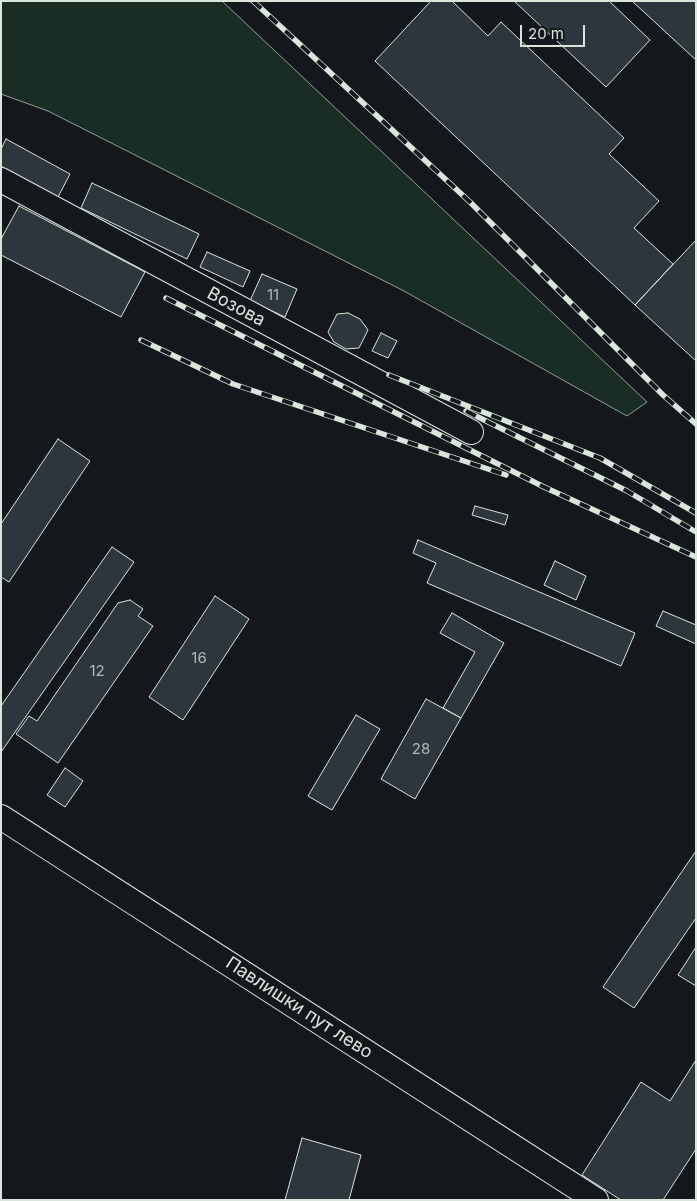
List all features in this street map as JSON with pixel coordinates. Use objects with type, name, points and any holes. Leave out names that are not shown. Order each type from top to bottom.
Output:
[{"type":"street","name":"Возова","points":[[1,180],[471,432]]},
{"type":"street","name":"Павлишки пут лево","points":[[1,817],[596,1200]]},
{"type":"green space","points":[[1,1],[222,1],[647,402],[627,416],[404,291],[48,111],[1,94]]},
{"type":"building","points":[[431,1],[452,1],[488,36],[501,22],[624,138],[609,154],[659,201],[634,228],[673,264],[635,305],[375,61]]},
{"type":"building","points":[[514,1],[609,1],[650,40],[606,87]]},
{"type":"building","points":[[632,1],[696,1],[696,60]]},
{"type":"building","points":[[6,139],[70,174],[58,197],[1,166],[1,149]]},
{"type":"building","points":[[92,183],[199,234],[187,259],[81,208]]},
{"type":"building","points":[[19,206],[145,272],[121,317],[1,255],[1,239]]},
{"type":"building","points":[[696,240],[696,361],[635,305]]},
{"type":"building","points":[[207,252],[250,271],[243,287],[200,267]]},
{"type":"building","points":[[262,274],[297,289],[285,317],[250,301]]},
{"type":"building","points":[[348,313],[360,319],[368,330],[359,348],[346,349],[334,342],[328,332],[337,314]]},
{"type":"building","points":[[381,333],[397,341],[388,358],[372,351]]},
{"type":"building","points":[[58,439],[90,461],[9,582],[1,577],[1,524]]},
{"type":"building","points":[[475,506],[508,515],[505,525],[472,515]]},
{"type":"building","points":[[418,540],[635,633],[621,666],[427,583],[436,563],[413,553]]},
{"type":"building","points":[[112,547],[134,562],[1,752],[1,706]]},
{"type":"building","points":[[555,561],[586,576],[576,600],[544,585]]},
{"type":"building","points":[[215,596],[249,619],[183,720],[149,697]]},
{"type":"building","points":[[130,600],[143,609],[138,616],[153,626],[58,763],[16,734],[29,716],[37,721],[118,603]]},
{"type":"building","points":[[663,611],[696,625],[696,644],[656,626]]},
{"type":"building","points":[[452,613],[504,643],[461,718],[443,708],[475,652],[440,633]]},
{"type":"building","points":[[426,699],[461,718],[415,799],[381,779]]},
{"type":"building","points":[[356,715],[380,729],[332,810],[308,796]]},
{"type":"building","points":[[65,768],[83,781],[65,807],[47,795]]},
{"type":"building","points":[[696,851],[696,918],[634,1008],[603,987]]},
{"type":"building","points":[[696,947],[696,986],[678,975]]},
{"type":"building","points":[[696,1060],[696,1149],[663,1200],[621,1200],[582,1175],[641,1082],[670,1101]]},
{"type":"building","points":[[302,1138],[361,1155],[349,1200],[285,1200]]},
{"type":"railway","points":[[253,1],[470,202],[663,395],[696,424]]},
{"type":"railway","points":[[166,298],[544,487],[696,557]]},
{"type":"railway","points":[[141,340],[233,384],[506,475]]},
{"type":"railway","points":[[389,375],[600,458],[696,513]]},
{"type":"railway","points":[[466,411],[627,491],[696,532]]}]
